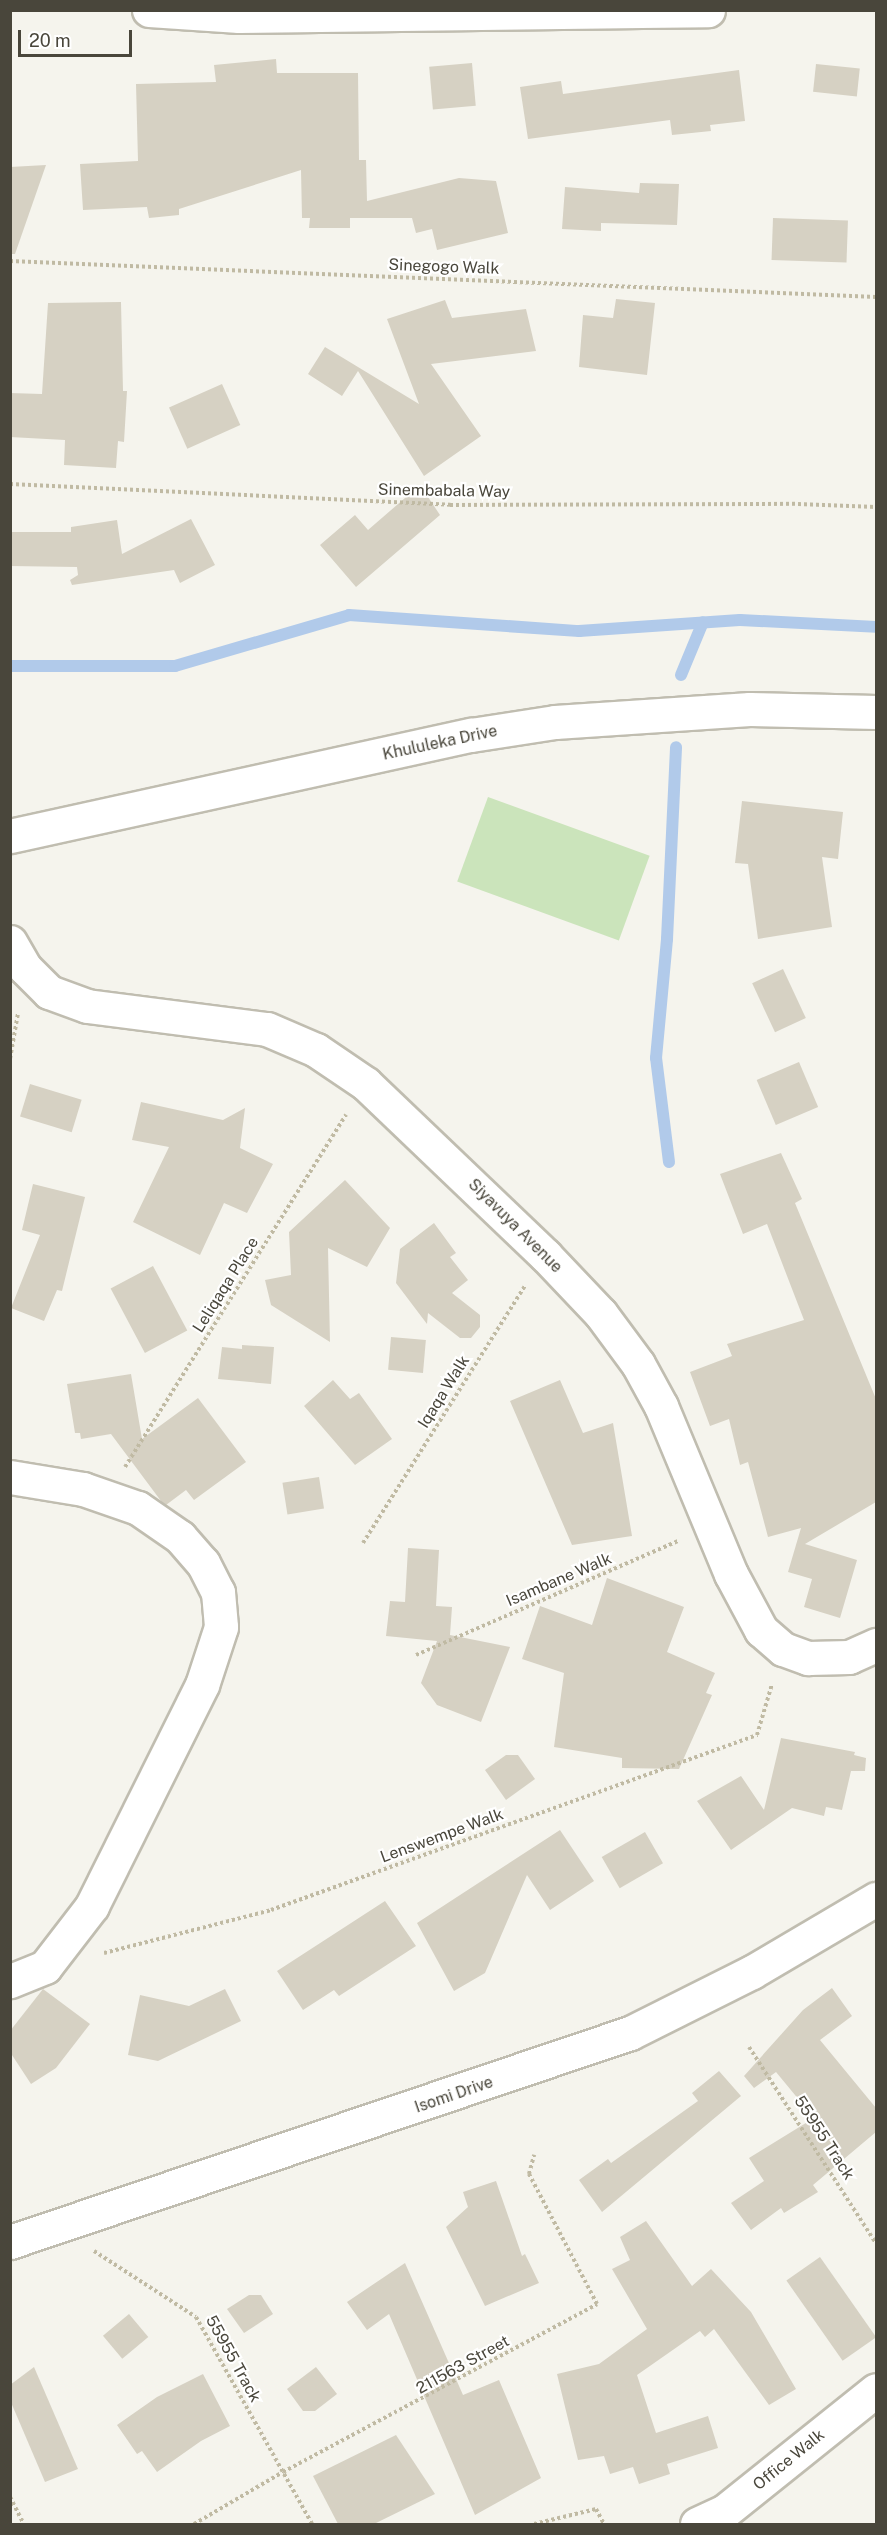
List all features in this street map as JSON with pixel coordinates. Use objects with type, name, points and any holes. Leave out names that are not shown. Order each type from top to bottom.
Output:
[{"type":"street","points":[[149,10],[239,16],[708,10]]},
{"type":"street","name":"Khululeka Drive","points":[[10,836],[471,735],[555,722],[750,709],[876,712]]},
{"type":"street","name":"Siyavuya Avenue","points":[[10,942],[25,968],[49,992],[87,1006],[267,1029],[316,1050],[366,1084],[545,1255],[601,1314],[638,1364],[661,1406],[711,1527],[747,1607],[761,1630],[783,1649],[808,1658],[830,1659],[863,1653],[876,1645]]},
{"type":"street","points":[[10,1477],[83,1489],[138,1508],[180,1537],[203,1563],[218,1592],[221,1627],[202,1685],[118,1860],[92,1906],[45,1968],[10,1981]]},
{"type":"street","name":"Isomi Drive","points":[[10,2242],[630,2033],[741,1977],[876,1899]]},
{"type":"street","name":"Office Walk","points":[[697,2524],[725,2511],[876,2390]]},
{"type":"path","name":"Sinegogo Walk","points":[[10,261],[876,297]]},
{"type":"path","name":"Sinembabala Way","points":[[10,484],[450,505],[876,507]]},
{"type":"path","name":"Leliqaqa Place","points":[[106,1498],[366,1084]]},
{"type":"path","name":"Iqaqa Walk","points":[[363,1543],[545,1255]]},
{"type":"path","name":"Isambane Walk","points":[[416,1655],[711,1527]]},
{"type":"path","name":"Lenswempe Walk","points":[[102,1953],[272,1910],[757,1735],[783,1649]]},
{"type":"path","name":"55955 Track","points":[[749,2047],[876,2242]]},
{"type":"path","name":"211563 Street","points":[[194,2524],[283,2472],[597,2304],[529,2174],[534,2155]]},
{"type":"path","name":"55955 Track","points":[[57,2228],[196,2317],[312,2524]]},
{"type":"path","points":[[10,2497],[24,2524]]},
{"type":"path","points":[[534,2524],[596,2509],[604,2524]]},
{"type":"green space","points":[[488,797],[650,856],[619,940],[457,882]]},
{"type":"building","points":[[276,59],[277,73],[358,73],[359,160],[366,160],[367,201],[459,178],[496,181],[508,233],[437,250],[432,229],[416,233],[412,218],[350,218],[350,228],[309,228],[310,218],[302,218],[301,170],[179,209],[179,215],[149,218],[147,207],[83,210],[80,164],[138,161],[136,84],[216,82],[214,65]]},
{"type":"building","points":[[472,63],[476,106],[433,110],[429,67]]},
{"type":"building","points":[[816,64],[860,69],[857,96],[813,92]]},
{"type":"building","points":[[739,70],[745,121],[710,125],[711,131],[672,135],[670,120],[528,139],[520,87],[561,81],[563,94]]},
{"type":"building","points":[[46,165],[15,254],[10,254],[10,167]]},
{"type":"building","points":[[640,183],[679,184],[677,225],[601,223],[601,231],[562,229],[565,187],[639,193]]},
{"type":"building","points":[[773,218],[848,221],[846,263],[772,260]]},
{"type":"building","points":[[616,299],[655,303],[647,375],[579,367],[583,315],[613,318]]},
{"type":"building","points":[[445,300],[452,318],[526,309],[536,351],[431,364],[481,436],[424,476],[358,371],[342,396],[308,374],[325,347],[419,404],[387,319]]},
{"type":"building","points":[[121,302],[123,391],[127,391],[124,442],[118,441],[116,468],[64,465],[65,440],[10,437],[10,393],[42,394],[48,303]]},
{"type":"building","points":[[222,384],[240,425],[187,449],[169,408]]},
{"type":"building","points":[[420,485],[440,515],[356,587],[320,545],[355,515],[368,530]]},
{"type":"building","points":[[191,519],[215,565],[180,583],[174,570],[72,585],[70,580],[78,575],[77,567],[10,566],[10,532],[71,532],[71,527],[117,520],[122,554]]},
{"type":"building","points":[[742,801],[843,812],[838,859],[822,857],[832,927],[758,939],[748,864],[735,863]]},
{"type":"building","points":[[783,969],[806,1018],[775,1032],[752,983]]},
{"type":"building","points":[[799,1062],[818,1107],[776,1125],[757,1080]]},
{"type":"building","points":[[30,1084],[82,1100],[72,1132],[20,1117]]},
{"type":"building","points":[[141,1102],[223,1120],[245,1108],[240,1148],[273,1164],[247,1213],[224,1203],[200,1255],[133,1222],[169,1147],[132,1140]]},
{"type":"building","points":[[781,1153],[802,1199],[795,1203],[876,1399],[876,1502],[805,1544],[857,1560],[840,1618],[804,1607],[812,1579],[788,1572],[801,1528],[768,1537],[748,1462],[740,1465],[729,1419],[710,1426],[690,1372],[732,1356],[727,1344],[804,1320],[767,1224],[743,1234],[720,1174]]},
{"type":"building","points":[[345,1180],[390,1228],[367,1267],[328,1248],[330,1342],[271,1305],[265,1280],[291,1275],[289,1232]]},
{"type":"building","points":[[33,1184],[85,1197],[62,1291],[57,1290],[44,1321],[11,1308],[40,1235],[22,1230]]},
{"type":"building","points":[[434,1223],[456,1253],[450,1257],[468,1280],[452,1293],[480,1315],[480,1327],[471,1338],[460,1338],[428,1313],[427,1324],[396,1283],[400,1249]]},
{"type":"building","points":[[153,1266],[187,1330],[145,1353],[111,1289]]},
{"type":"building","points":[[391,1337],[426,1340],[423,1373],[388,1370]]},
{"type":"building","points":[[242,1345],[274,1347],[271,1384],[218,1379],[222,1347],[242,1349]]},
{"type":"building","points":[[131,1374],[142,1439],[198,1398],[246,1462],[194,1500],[186,1490],[166,1505],[111,1434],[81,1439],[80,1433],[75,1433],[67,1384]]},
{"type":"building","points":[[333,1380],[350,1399],[359,1393],[392,1439],[355,1465],[304,1406]]},
{"type":"building","points":[[560,1380],[583,1433],[613,1423],[632,1536],[572,1545],[510,1401]]},
{"type":"building","points":[[319,1477],[324,1509],[287,1514],[282,1483]]},
{"type":"building","points":[[408,1548],[439,1550],[436,1606],[452,1607],[450,1635],[510,1647],[481,1722],[437,1705],[421,1683],[437,1641],[386,1636],[390,1601],[405,1602]]},
{"type":"building","points":[[607,1578],[684,1607],[667,1652],[715,1673],[706,1693],[712,1695],[679,1769],[622,1768],[622,1758],[554,1747],[564,1673],[522,1659],[540,1606],[592,1625]]},
{"type":"building","points":[[781,1738],[855,1752],[854,1755],[866,1758],[865,1771],[851,1771],[842,1810],[826,1807],[824,1816],[792,1808],[731,1850],[697,1801],[741,1776],[764,1810]]},
{"type":"building","points":[[506,1755],[518,1755],[535,1779],[506,1800],[485,1770]]},
{"type":"building","points":[[560,1830],[594,1881],[550,1910],[527,1875],[485,1973],[454,1991],[417,1923]]},
{"type":"building","points":[[645,1832],[663,1863],[620,1888],[602,1857]]},
{"type":"building","points":[[385,1901],[416,1946],[339,1996],[334,1990],[303,2010],[277,1971]]},
{"type":"building","points":[[832,1988],[852,2016],[820,2040],[876,2108],[876,2132],[813,2185],[818,2192],[784,2213],[781,2208],[751,2230],[731,2203],[764,2181],[749,2158],[814,2118],[776,2072],[754,2088],[744,2076],[803,2010]]},
{"type":"building","points":[[43,1989],[90,2024],[56,2068],[31,2084],[10,2052],[10,2031]]},
{"type":"building","points":[[225,1989],[241,2021],[158,2061],[128,2055],[140,1995],[189,2006]]},
{"type":"building","points":[[719,2071],[741,2096],[602,2212],[579,2180],[608,2159],[611,2163],[698,2101],[692,2093]]},
{"type":"building","points":[[496,2181],[522,2256],[525,2254],[539,2283],[485,2306],[446,2227],[468,2207],[463,2192]]},
{"type":"building","points":[[646,2221],[692,2286],[711,2269],[751,2312],[796,2389],[769,2405],[714,2329],[705,2337],[700,2331],[637,2375],[656,2433],[708,2416],[718,2448],[667,2464],[670,2474],[639,2484],[633,2467],[610,2474],[604,2456],[578,2460],[557,2374],[599,2364],[647,2329],[612,2269],[630,2260],[620,2237]]},
{"type":"building","points":[[820,2257],[876,2337],[843,2361],[786,2281]]},
{"type":"building","points":[[405,2263],[463,2395],[499,2380],[541,2478],[475,2515],[389,2314],[367,2330],[347,2302]]},
{"type":"building","points":[[249,2295],[261,2295],[273,2314],[244,2333],[227,2309]]},
{"type":"building","points":[[129,2314],[148,2337],[122,2359],[103,2336]]},
{"type":"building","points":[[34,2367],[78,2469],[45,2482],[10,2400],[10,2385]]},
{"type":"building","points":[[316,2367],[337,2394],[315,2411],[303,2411],[287,2389]]},
{"type":"building","points":[[203,2374],[230,2426],[201,2441],[157,2472],[142,2451],[137,2454],[117,2425],[157,2397]]},
{"type":"building","points":[[396,2435],[435,2494],[374,2524],[338,2524],[313,2476]]},
{"type":"waterway","points":[[10,666],[175,666],[349,615],[579,631],[740,620],[876,627]]},
{"type":"waterway","points":[[681,675],[703,622]]},
{"type":"waterway","points":[[669,1162],[656,1058],[667,939],[676,747]]}]
